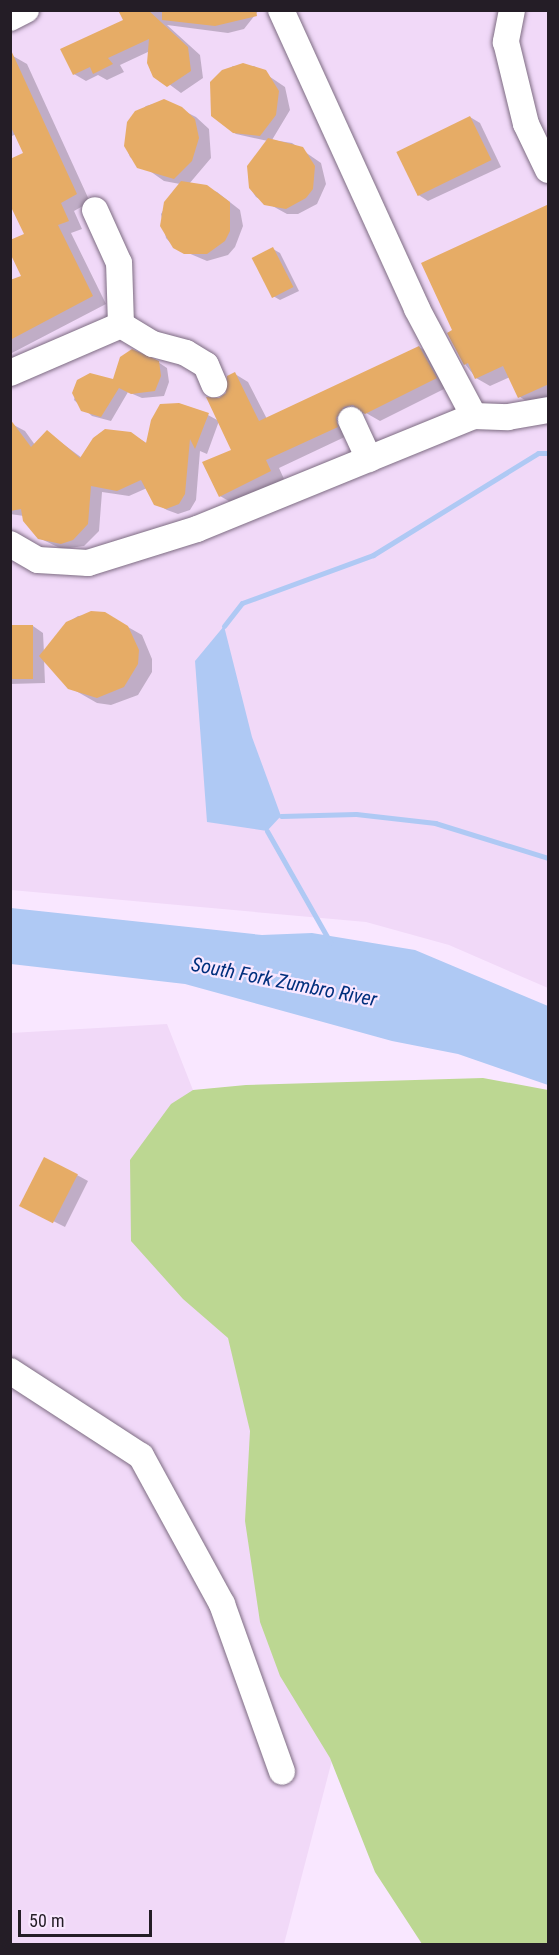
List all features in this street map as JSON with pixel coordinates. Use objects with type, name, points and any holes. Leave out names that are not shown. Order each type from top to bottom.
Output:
[{"type":"lane","points":[[10,18],[26,10]]},
{"type":"lane","points":[[281,10],[417,309],[474,416]]},
{"type":"lane","points":[[512,10],[506,42],[526,124],[549,170]]},
{"type":"lane","points":[[95,210],[119,263],[121,325]]},
{"type":"lane","points":[[10,373],[121,325]]},
{"type":"lane","points":[[121,325],[153,344],[186,353],[206,365],[214,384]]},
{"type":"lane","points":[[10,544],[38,560],[88,563],[197,529],[474,416],[508,417],[549,410]]},
{"type":"lane","points":[[351,420],[369,459]]},
{"type":"lane","points":[[10,1371],[141,1456],[222,1604],[282,1772]]},
{"type":"shaded area","points":[[11,11],[548,11],[548,988],[449,945],[366,922],[11,890]]},
{"type":"shaded area","points":[[167,1024],[222,1164],[359,1657],[284,1944],[11,1944],[11,1033]]},
{"type":"green space","points":[[483,1078],[548,1090],[548,1944],[422,1944],[375,1872],[330,1758],[280,1676],[260,1622],[245,1521],[250,1431],[228,1338],[183,1299],[131,1241],[130,1160],[171,1104],[193,1090],[246,1085]]},
{"type":"water","points":[[224,626],[252,737],[281,816],[267,831],[207,822],[195,661]]},
{"type":"water","name":"South Fork Zumbro River","points":[[11,908],[262,935],[312,933],[415,950],[548,1006],[548,1085],[458,1054],[392,1041],[185,984],[11,964]]},
{"type":"building","points":[[118,10],[148,10],[188,47],[191,71],[167,87],[153,77],[147,63],[149,39],[108,58],[113,64],[93,74],[90,67],[73,75],[60,49],[123,20]]},
{"type":"building","points":[[162,10],[256,10],[257,16],[215,26],[162,20]]},
{"type":"building","points":[[10,48],[77,194],[61,203],[69,221],[58,225],[93,296],[10,340],[10,280],[21,276],[10,253],[10,240],[24,234],[10,205],[10,159],[23,153],[10,125]]},
{"type":"building","points":[[243,63],[266,70],[279,91],[276,115],[260,136],[233,133],[211,116],[210,82],[222,70]]},
{"type":"building","points":[[164,99],[182,107],[195,119],[199,138],[192,161],[174,179],[137,168],[124,146],[127,122],[135,111]]},
{"type":"building","points":[[470,116],[491,160],[418,196],[396,152]]},
{"type":"building","points":[[268,138],[303,147],[315,166],[313,189],[306,198],[286,209],[264,205],[249,188],[247,166]]},
{"type":"building","points":[[181,181],[207,185],[230,202],[230,231],[225,241],[207,254],[184,254],[173,248],[160,226],[164,202]]},
{"type":"building","points":[[549,204],[549,384],[518,398],[503,366],[475,379],[468,363],[464,365],[447,333],[452,330],[421,263]]},
{"type":"building","points":[[273,247],[293,287],[272,298],[252,258]]},
{"type":"building","points":[[419,346],[437,378],[365,414],[353,405],[344,407],[336,418],[338,427],[266,460],[271,471],[219,497],[202,462],[231,450],[206,397],[219,398],[226,393],[227,376],[235,372],[259,421]]},
{"type":"building","points":[[132,349],[159,361],[161,376],[155,391],[131,394],[119,388],[101,417],[81,411],[72,393],[77,380],[90,373],[113,379],[120,357]]},
{"type":"building","points":[[179,403],[209,413],[195,449],[190,439],[185,494],[179,504],[166,509],[154,505],[141,480],[117,491],[91,486],[88,524],[73,540],[61,544],[38,539],[23,521],[21,509],[10,511],[10,419],[31,447],[47,430],[80,458],[93,438],[105,429],[131,432],[146,443],[151,420],[160,404]]},
{"type":"building","points":[[91,611],[105,612],[128,626],[139,650],[138,664],[124,687],[97,698],[68,689],[39,656],[66,622]]},
{"type":"building","points":[[10,625],[33,625],[33,679],[10,679]]},
{"type":"building","points":[[44,1157],[78,1174],[53,1223],[19,1206]]},
{"type":"waterway","points":[[224,626],[242,603],[373,555],[538,453],[548,453]]},
{"type":"waterway","points":[[281,816],[356,814],[435,823],[548,858]]},
{"type":"waterway","points":[[267,831],[330,942]]}]
